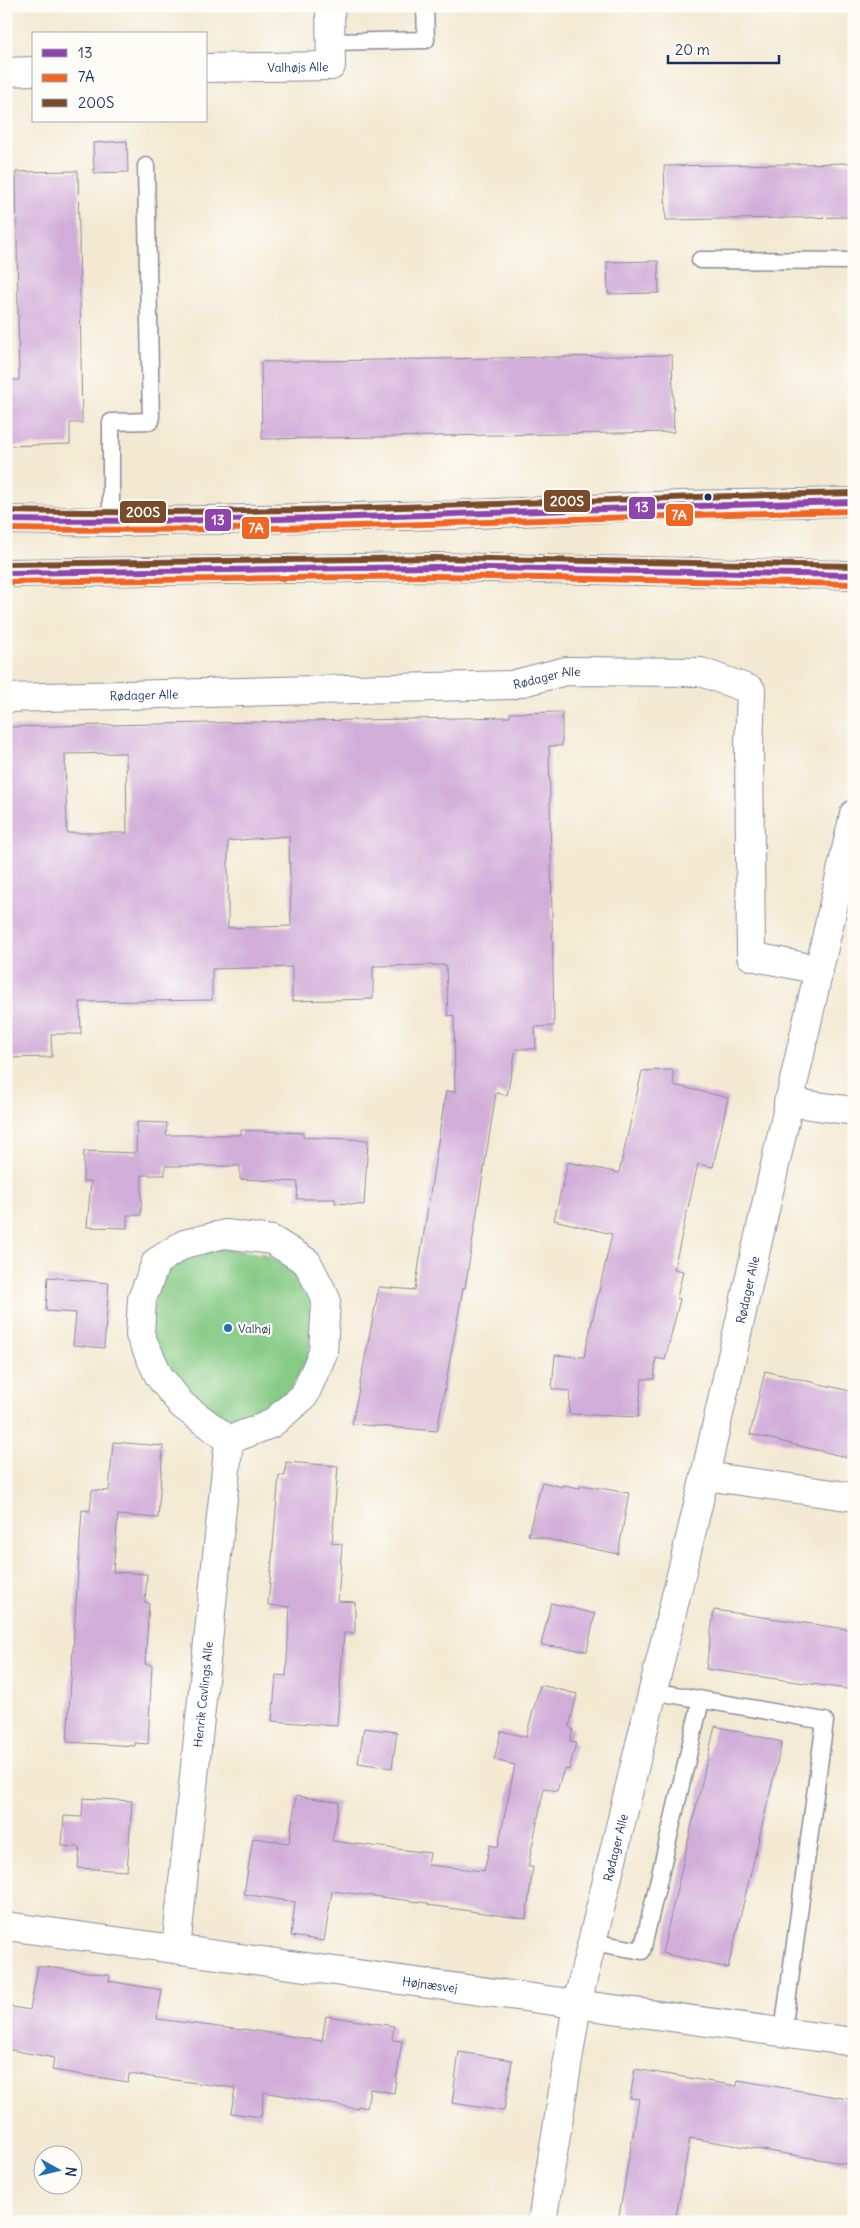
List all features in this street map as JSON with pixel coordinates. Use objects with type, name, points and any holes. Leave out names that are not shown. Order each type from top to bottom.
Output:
[{"type":"street","name":"Valhøjs Alle","points":[[208,68],[331,66],[330,6]]},
{"type":"street","points":[[6,72],[32,71]]},
{"type":"street","points":[[6,520],[111,522],[448,515],[681,505],[854,502]]},
{"type":"street","points":[[6,572],[435,567],[854,575]]},
{"type":"street","name":"Rødager Alle","points":[[6,698],[511,685],[566,671],[701,672],[751,690],[749,746],[752,956],[819,970]]},
{"type":"street","name":"Rødager Alle","points":[[542,2222],[577,2004],[704,1476],[854,814]]},
{"type":"street","points":[[788,1102],[854,1111]]},
{"type":"street","points":[[225,1234],[272,1240],[307,1262],[326,1299],[323,1353],[304,1396],[271,1424],[229,1440],[182,1405],[159,1376],[140,1336],[142,1299],[156,1262],[184,1244],[225,1234]]},
{"type":"street","name":"Henrik Cavlings Alle","points":[[176,1949],[229,1440]]},
{"type":"street","points":[[704,1476],[854,1497]]},
{"type":"street","name":"Højnæsvej","points":[[6,1926],[854,2042]]},
{"type":"lane","points":[[331,42],[426,40],[425,6]]},
{"type":"lane","points":[[111,522],[111,422],[150,422],[146,166]]},
{"type":"lane","points":[[700,260],[854,261]]},
{"type":"lane","points":[[652,1691],[824,1721],[783,2032]]},
{"type":"lane","points":[[592,1942],[642,1952],[701,1700]]},
{"type":"green space","points":[[218,1249],[263,1254],[287,1267],[313,1300],[308,1358],[288,1392],[235,1425],[189,1395],[166,1367],[150,1330],[156,1297],[170,1266]]},
{"type":"building","points":[[127,141],[128,172],[94,173],[93,143]]},
{"type":"building","points":[[854,163],[854,217],[666,220],[664,166]]},
{"type":"building","points":[[78,171],[82,423],[70,423],[70,444],[6,446],[6,380],[19,380],[16,172]]},
{"type":"building","points":[[658,261],[659,293],[608,294],[607,262]]},
{"type":"building","points":[[672,355],[674,432],[262,439],[261,362]]},
{"type":"building","points":[[562,712],[562,746],[549,746],[554,1026],[535,1027],[536,1049],[516,1049],[507,1095],[496,1093],[465,1288],[463,1288],[437,1431],[352,1424],[379,1287],[415,1290],[446,1091],[455,1092],[454,1015],[448,1016],[446,965],[373,966],[373,999],[292,1001],[292,967],[212,969],[212,1000],[80,1002],[81,1034],[51,1034],[52,1057],[6,1058],[6,727],[510,717],[510,713]],"holes":[[[126,753],[127,833],[67,833],[65,754]],[[289,836],[291,926],[228,928],[228,841]]]},
{"type":"building","points":[[673,1070],[674,1085],[728,1098],[713,1167],[698,1164],[674,1269],[683,1271],[677,1298],[680,1299],[665,1360],[656,1358],[654,1379],[642,1379],[638,1417],[569,1414],[570,1391],[552,1389],[555,1355],[584,1357],[612,1234],[554,1220],[568,1162],[619,1173],[642,1071]]},
{"type":"building","points":[[137,1122],[167,1123],[166,1135],[241,1135],[241,1130],[303,1133],[303,1137],[368,1140],[364,1205],[335,1203],[335,1199],[297,1199],[298,1182],[240,1179],[240,1166],[165,1166],[165,1175],[142,1175],[141,1215],[127,1215],[127,1228],[87,1227],[91,1181],[83,1181],[84,1151],[136,1153]]},
{"type":"building","points":[[48,1277],[109,1283],[104,1348],[73,1345],[76,1313],[46,1311]]},
{"type":"building","points":[[765,1371],[854,1392],[854,1459],[750,1434]]},
{"type":"building","points":[[113,1442],[163,1446],[158,1518],[118,1515],[113,1572],[147,1574],[145,1602],[149,1603],[145,1664],[152,1665],[148,1744],[135,1743],[135,1746],[67,1742],[82,1510],[90,1511],[92,1490],[109,1491]]},
{"type":"building","points":[[286,1462],[338,1466],[332,1543],[342,1544],[338,1601],[355,1602],[355,1633],[344,1633],[337,1726],[272,1721],[276,1675],[286,1676],[290,1607],[268,1605],[279,1475],[285,1476]]},
{"type":"building","points":[[542,1482],[562,1487],[563,1485],[580,1488],[581,1485],[629,1493],[618,1554],[528,1535]]},
{"type":"building","points":[[551,1603],[595,1614],[587,1651],[541,1645]]},
{"type":"building","points":[[714,1610],[854,1630],[854,1690],[706,1669]]},
{"type":"building","points":[[540,1685],[577,1694],[569,1727],[573,1729],[570,1741],[576,1743],[569,1770],[564,1769],[557,1791],[544,1788],[528,1867],[533,1867],[526,1919],[428,1905],[428,1903],[332,1891],[324,1941],[291,1936],[295,1902],[244,1894],[253,1838],[289,1843],[296,1796],[339,1802],[332,1841],[430,1853],[428,1865],[484,1871],[490,1845],[498,1847],[515,1765],[494,1760],[501,1731],[526,1737]]},
{"type":"building","points":[[715,1726],[782,1742],[728,1968],[662,1953]]},
{"type":"building","points":[[364,1728],[397,1732],[392,1768],[358,1763]]},
{"type":"building","points":[[83,1798],[132,1801],[127,1871],[78,1868],[80,1847],[62,1846],[64,1816],[82,1817]]},
{"type":"building","points":[[38,1966],[110,1975],[109,1981],[162,1990],[157,2019],[322,2041],[326,2016],[394,2026],[392,2040],[402,2041],[394,2093],[370,2089],[367,2108],[358,2106],[358,2109],[264,2092],[261,2117],[231,2113],[235,2088],[129,2074],[128,2082],[52,2070],[54,2058],[6,2049],[6,2006],[30,2010]]},
{"type":"building","points":[[459,2052],[512,2060],[504,2111],[452,2103]]},
{"type":"building","points":[[635,2069],[737,2086],[738,2080],[854,2100],[854,2165],[690,2138],[675,2222],[618,2222],[639,2099],[630,2098]]},
{"type":"transit line","name":"200S","points":[[6,511],[112,512],[324,509],[854,493]]},
{"type":"transit line","name":"13","points":[[6,520],[112,521],[324,518],[854,502]]},
{"type":"transit line","name":"7A","points":[[6,529],[112,530],[324,527],[854,511]]},
{"type":"transit line","name":"200S","points":[[6,564],[435,558],[854,566]]},
{"type":"transit line","name":"13","points":[[6,573],[435,567],[854,575]]},
{"type":"transit line","name":"7A","points":[[6,582],[435,576],[854,584]]},
{"type":"place","name":"Valhøj","points":[[228,1328]]}]
